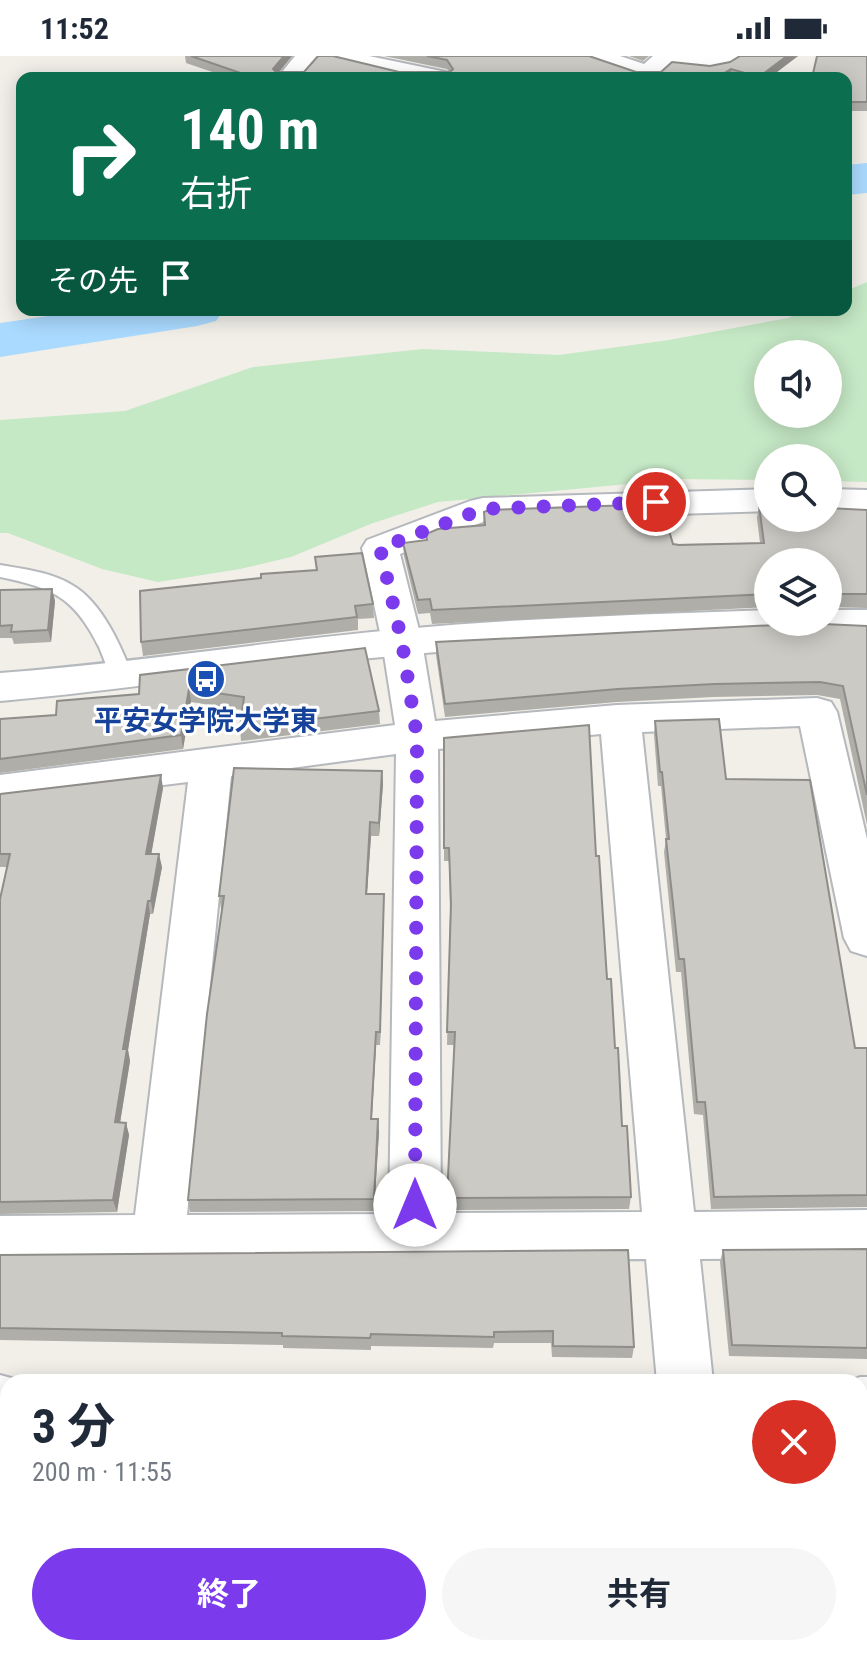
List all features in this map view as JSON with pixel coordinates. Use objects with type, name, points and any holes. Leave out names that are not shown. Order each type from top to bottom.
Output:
[{"type":"street","points":[[295,72],[309,56]]},
{"type":"street","points":[[333,56],[409,72]]},
{"type":"street","points":[[595,56],[656,67],[708,66],[730,56]]},
{"type":"street","points":[[415,1236],[417,737],[402,642],[380,548],[483,509],[754,500]]},
{"type":"street","points":[[842,500],[867,501]]},
{"type":"street","points":[[842,622],[867,623]]},
{"type":"street","points":[[0,687],[122,677],[402,642],[576,629],[754,623]]},
{"type":"street","points":[[1,793],[417,737],[701,712],[817,712],[867,938]]},
{"type":"street","points":[[620,719],[684,1374]]},
{"type":"street","points":[[158,1241],[211,767]]},
{"type":"street","points":[[0,1240],[867,1234]]},
{"type":"lane","points":[[0,571],[42,581],[74,596],[115,653],[122,677]]},
{"type":"green space","points":[[867,282],[867,482],[842,481],[842,444],[754,444],[754,480],[681,479],[438,502],[373,523],[291,557],[158,582],[102,569],[8,533],[0,533],[0,420],[125,411],[253,367],[423,349],[559,355],[669,340],[792,316],[852,316],[852,288]]},
{"type":"building","points":[[191,56],[284,56],[273,69],[276,72],[238,72]]},
{"type":"building","points":[[318,56],[333,56],[399,72],[304,72]]},
{"type":"building","points":[[427,56],[589,56],[636,72],[450,72],[453,69],[447,60]]},
{"type":"building","points":[[740,56],[787,56],[766,72],[731,69],[726,72],[661,72],[672,62],[710,66],[730,62]]},
{"type":"building","points":[[817,56],[867,56],[867,102],[852,102],[852,72],[813,72]]},
{"type":"building","points":[[661,504],[673,544],[679,545],[764,543],[763,532],[842,532],[842,509],[867,510],[867,594],[842,594],[842,548],[754,548],[754,595],[432,610],[430,599],[418,600],[403,543],[427,540],[426,534],[438,529],[485,525],[484,512]]},
{"type":"building","points":[[362,553],[373,604],[355,606],[357,617],[141,642],[140,591],[261,578],[261,574],[317,570],[315,557]]},
{"type":"building","points":[[52,589],[48,630],[11,632],[12,625],[0,626],[0,590]]},
{"type":"building","points":[[842,625],[867,626],[867,795],[843,686],[820,682],[715,684],[445,704],[436,642],[754,626],[754,636],[842,636]]},
{"type":"building","points":[[365,648],[379,711],[240,728],[244,697],[189,689],[181,735],[0,759],[0,719],[56,715],[57,701],[139,694],[140,675]]},
{"type":"building","points":[[719,719],[726,779],[810,780],[855,1048],[867,1048],[867,1195],[714,1197],[705,1102],[697,1102],[684,959],[679,959],[655,721]]},
{"type":"building","points":[[589,725],[596,856],[599,856],[607,979],[611,979],[615,1048],[618,1048],[622,1126],[627,1126],[631,1197],[447,1198],[455,1032],[447,1032],[451,904],[449,848],[444,848],[444,738]]},
{"type":"building","points":[[234,768],[382,771],[379,823],[370,822],[366,894],[384,894],[380,1032],[376,1032],[371,1119],[378,1119],[374,1199],[188,1200],[207,1014],[224,896],[219,896]]},
{"type":"building","points":[[161,775],[146,854],[159,854],[123,1049],[127,1049],[115,1122],[126,1123],[113,1200],[0,1202],[0,899],[10,854],[0,854],[0,794]]},
{"type":"building","points":[[867,1249],[867,1348],[732,1345],[723,1250]]},
{"type":"building","points":[[628,1250],[634,1347],[553,1346],[553,1331],[494,1332],[494,1337],[371,1334],[370,1338],[282,1336],[282,1333],[0,1328],[0,1255]]},
{"type":"waterway","points":[[852,179],[867,178]]},
{"type":"waterway","points":[[0,340],[158,316]]},
{"type":"place","name":"平安女学院大学東","points":[[206,679]]},
{"type":"route","points":[[415,1205],[417,737],[402,642],[380,548],[483,509],[656,502]]}]
